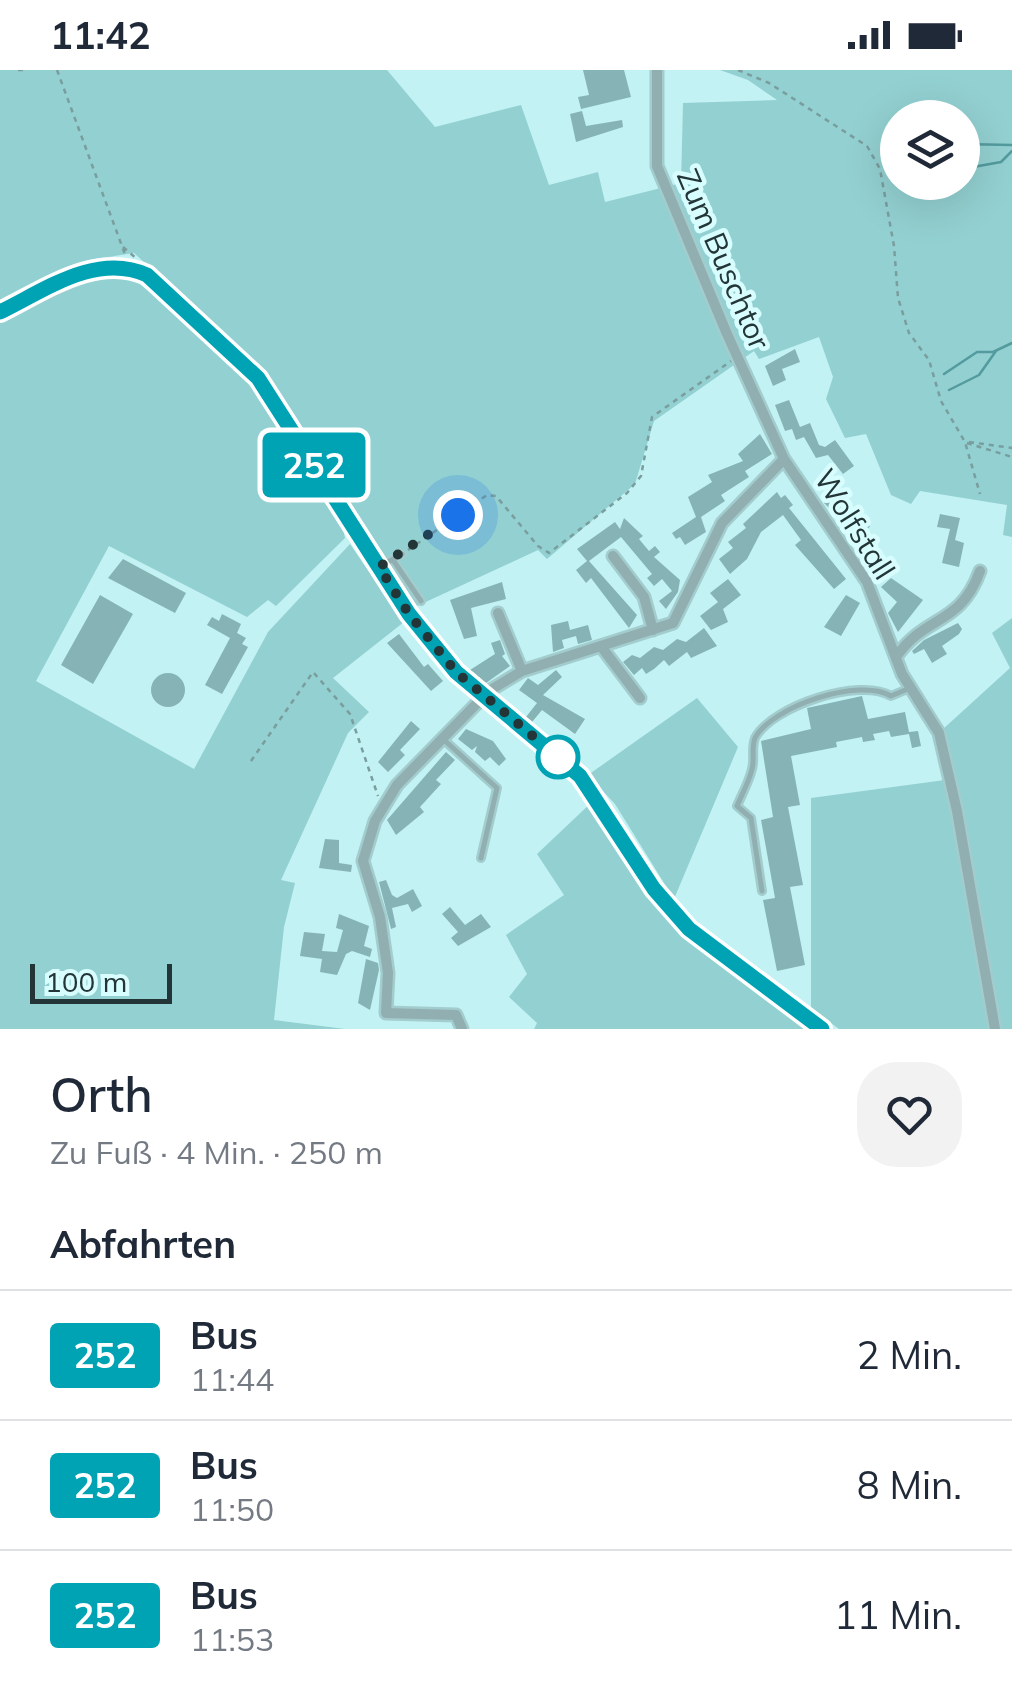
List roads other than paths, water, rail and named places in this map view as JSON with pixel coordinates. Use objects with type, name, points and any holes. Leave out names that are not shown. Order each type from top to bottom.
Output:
[{"type":"main road","points":[[0,312],[90,270],[130,267],[147,275],[258,378],[386,564],[432,644],[482,697],[580,776],[654,889],[689,929],[822,1029]]},
{"type":"street","name":"Zum Buschtor","points":[[657,70],[657,166],[784,459]]},
{"type":"street","name":"Wolfstall","points":[[462,1029],[456,1015],[386,1013],[388,974],[380,916],[363,861],[375,821],[396,785],[482,697],[522,671],[603,649],[673,624],[682,613],[722,523],[784,459],[866,582],[910,688],[933,721],[943,748],[995,1029]]},
{"type":"street","points":[[613,556],[644,598],[653,630]]},
{"type":"street","points":[[896,657],[916,632],[947,619],[962,606],[980,571]]},
{"type":"street","points":[[498,614],[522,671]]},
{"type":"street","points":[[603,649],[640,698]]},
{"type":"lane","points":[[402,554],[386,564],[420,601]]},
{"type":"lane","points":[[762,891],[751,818],[737,806],[754,765],[753,742],[761,730],[787,706],[862,690],[880,690],[890,696],[910,688]]},
{"type":"lane","points":[[443,739],[497,788],[481,858]]},
{"type":"waterway","points":[[980,144],[1012,145]]},
{"type":"waterway","points":[[980,166],[1001,162],[1012,151]]},
{"type":"waterway","points":[[944,374],[977,352],[993,352],[1012,343]]},
{"type":"waterway","points":[[949,390],[979,375],[996,351]]}]
